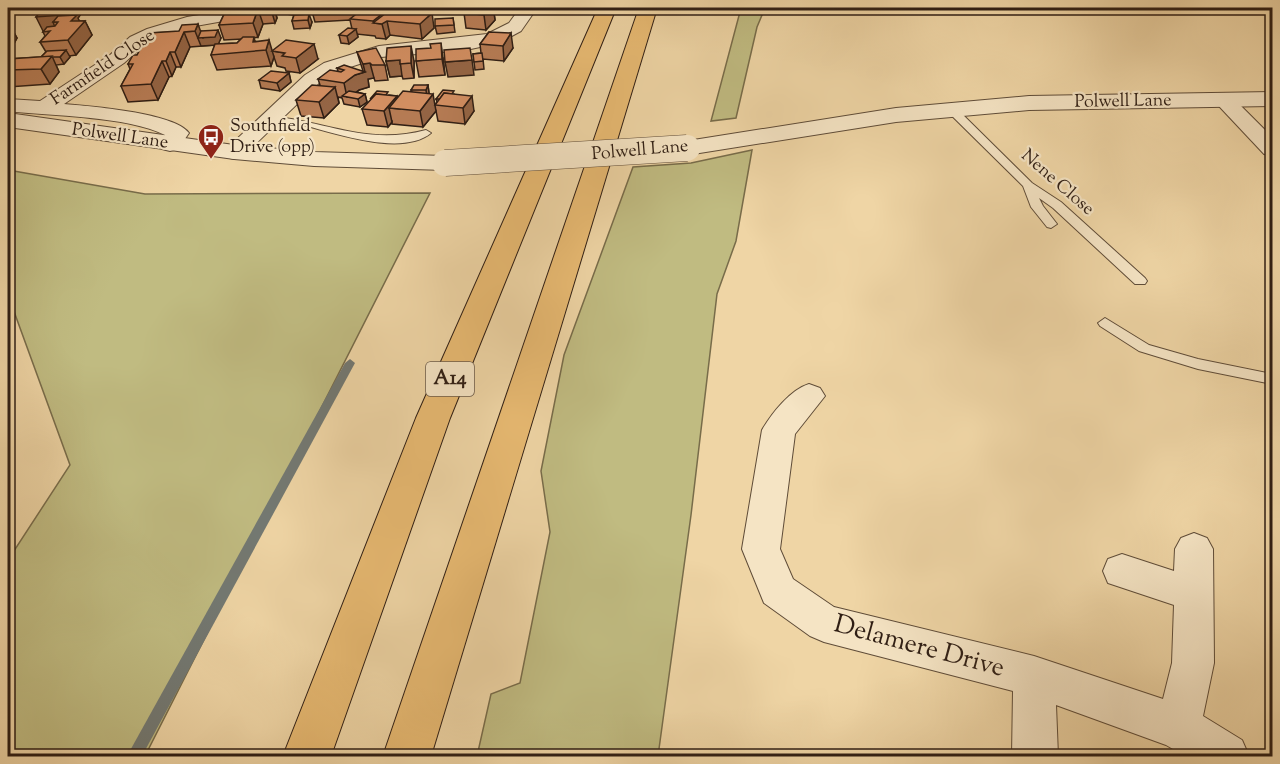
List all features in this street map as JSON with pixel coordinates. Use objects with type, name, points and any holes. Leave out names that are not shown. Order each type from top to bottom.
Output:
[{"type":"highway","name":"A14","points":[[307,756],[433,418],[607,8]]},
{"type":"highway","points":[[407,756],[648,8]]},
{"type":"street","name":"Farmfield Close","points":[[44,108],[104,68],[137,41],[153,33],[187,22],[268,8]]},
{"type":"street","points":[[234,152],[312,79],[342,62],[379,52],[466,44],[492,39],[515,27],[528,8]]},
{"type":"street","points":[[123,27],[153,33]]},
{"type":"street","name":"Polwell Lane","points":[[8,120],[234,152],[314,159],[445,163],[687,148],[896,115],[1029,103],[1272,99]]},
{"type":"street","points":[[1224,100],[1272,148]]},
{"type":"street","name":"Farmfield Close","points":[[8,105],[137,120],[168,127],[178,133],[170,144]]},
{"type":"street","name":"Delamere Drive","points":[[809,396],[779,430],[761,549],[778,591],[824,623],[1034,676],[1179,727],[1226,756]]},
{"type":"street","points":[[1179,727],[1193,663],[1194,549]]},
{"type":"street","points":[[1122,571],[1195,595]]},
{"type":"street","points":[[1034,676],[1035,756]]},
{"type":"lane","name":"Nene Close","points":[[952,110],[1028,185],[1057,205],[1140,281]]},
{"type":"lane","points":[[269,119],[301,122],[328,131],[357,136],[397,139],[412,138],[426,133]]},
{"type":"lane","points":[[1028,185],[1036,207],[1052,224]]},
{"type":"lane","points":[[1105,324],[1144,348],[1198,364],[1272,379]]},
{"type":"shaded area","points":[[741,8],[765,8],[757,27],[736,118],[711,121]]},
{"type":"shaded area","points":[[752,150],[736,241],[717,294],[691,515],[658,756],[477,756],[491,694],[520,683],[550,532],[541,471],[564,355],[633,167],[691,163]]},
{"type":"shaded area","points":[[8,170],[145,194],[430,193],[145,756],[8,756],[8,560],[70,465],[8,295]]},
{"type":"building","points":[[43,8],[68,8],[63,15],[36,17]]},
{"type":"building","points":[[227,8],[271,9],[258,9],[253,23],[219,25]]},
{"type":"building","points":[[364,8],[387,10],[373,21],[350,19]]},
{"type":"building","points":[[418,8],[427,9],[423,12],[432,13],[420,24],[387,21],[382,24],[373,23],[390,10],[413,12]]},
{"type":"building","points":[[469,8],[492,8],[484,15],[464,13]]},
{"type":"building","points":[[309,14],[308,20],[292,21],[294,15]]},
{"type":"building","points":[[77,15],[71,21],[85,21],[68,40],[40,42],[50,31],[43,32],[47,27],[55,26],[58,22],[53,22],[58,16]]},
{"type":"building","points":[[453,18],[454,25],[435,26],[435,19]]},
{"type":"building","points":[[198,24],[195,31],[184,32],[175,52],[170,52],[166,61],[162,61],[151,84],[121,86],[133,64],[128,64],[133,55],[137,55],[149,33],[179,31],[182,25]]},
{"type":"building","points":[[348,28],[356,29],[347,36],[339,35]]},
{"type":"building","points":[[218,30],[215,37],[198,38],[201,31]]},
{"type":"building","points":[[489,32],[511,33],[503,46],[480,44]]},
{"type":"building","points":[[243,37],[254,37],[253,42],[269,40],[266,50],[211,55],[215,44],[237,43]]},
{"type":"building","points":[[286,40],[314,44],[296,58],[282,56],[285,53],[272,51]]},
{"type":"building","points":[[441,43],[442,59],[416,61],[416,49],[431,48],[430,44]]},
{"type":"building","points":[[411,46],[411,63],[400,64],[400,60],[386,61],[387,48]]},
{"type":"building","points":[[376,48],[385,65],[363,64],[357,52]]},
{"type":"building","points":[[470,48],[472,60],[445,62],[444,50]]},
{"type":"building","points":[[66,50],[60,57],[41,57],[47,51]]},
{"type":"building","points":[[482,53],[483,61],[474,62],[473,54]]},
{"type":"building","points":[[52,56],[41,69],[8,70],[8,59]]},
{"type":"building","points":[[344,65],[365,72],[355,75],[344,83],[318,79],[330,70],[341,72],[344,70],[337,68]]},
{"type":"building","points":[[271,71],[289,73],[277,83],[259,80]]},
{"type":"building","points":[[312,85],[335,87],[319,102],[296,100]]},
{"type":"building","points":[[414,85],[428,85],[426,90],[411,90]]},
{"type":"building","points":[[443,90],[454,91],[452,94],[444,93],[440,99],[436,99]]},
{"type":"building","points":[[349,91],[365,94],[358,99],[342,96]]},
{"type":"building","points":[[377,91],[388,92],[386,95],[376,94],[370,99]]},
{"type":"building","points":[[403,91],[433,94],[420,111],[389,108]]},
{"type":"building","points":[[444,93],[472,96],[463,108],[435,105]]},
{"type":"building","points":[[376,94],[397,96],[384,111],[362,109]]},
{"type":"waterway","points":[[134,756],[350,363]]},
{"type":"place","name":"Southfield Drive (opp)","points":[[211,160]]}]
